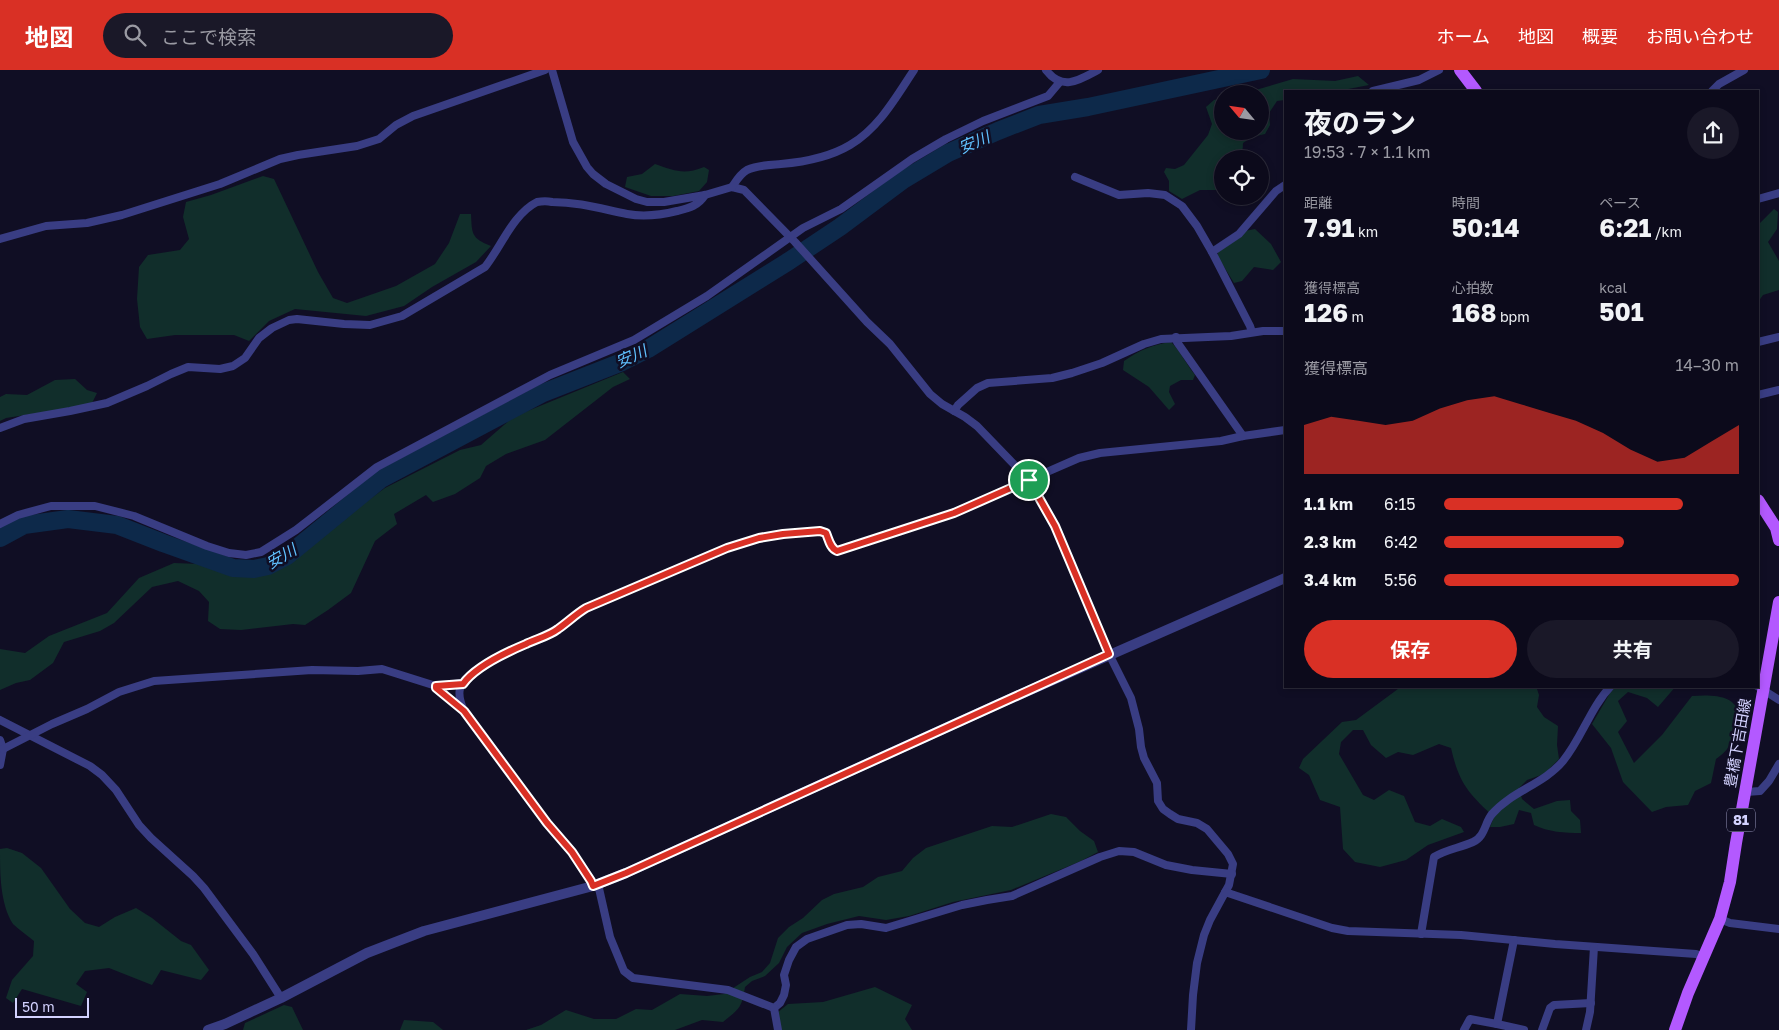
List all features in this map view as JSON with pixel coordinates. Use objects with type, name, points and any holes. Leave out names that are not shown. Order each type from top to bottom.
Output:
[{"type":"main road","points":[[1460,70],[1475,90]]},
{"type":"main road","points":[[1759,502],[1778,531]]},
{"type":"main road","name":"豊橋下吉田線","points":[[1675,1030],[1688,993],[1720,919],[1730,882],[1746,792],[1760,689],[1779,602]]},
{"type":"street","points":[[0,239],[46,226],[87,223],[122,215],[220,184],[298,154],[357,146],[379,138],[396,125],[413,116],[545,70]]},
{"type":"street","points":[[552,70],[573,142],[593,174],[606,184],[636,199],[647,202],[664,202],[705,195],[732,187],[744,190],[866,322],[890,344],[930,394],[976,426],[1029,480],[1055,526],[1109,654],[1134,707],[1144,758],[1157,783],[1158,801],[1163,809],[1178,819],[1197,823],[1207,829],[1228,854],[1233,864],[1232,874],[1225,892],[1204,935],[1192,994],[1191,1030]]},
{"type":"street","points":[[732,187],[745,171],[758,166],[805,161],[828,155],[850,145],[882,118],[914,70]]},
{"type":"street","points":[[1046,70],[1051,77],[1059,82],[1083,78],[1098,70]]},
{"type":"street","points":[[1377,90],[1419,80],[1439,70]]},
{"type":"street","points":[[1713,90],[1719,84],[1744,70]]},
{"type":"street","points":[[0,524],[18,515],[51,506],[95,506],[134,516],[229,553],[246,555],[262,552],[296,530],[377,467],[550,375],[634,340],[707,296],[792,240],[803,228],[841,208],[912,159],[946,139],[983,121],[1048,96],[1059,82]]},
{"type":"street","points":[[1075,177],[1119,195],[1164,195],[1182,206],[1197,226],[1212,252],[1252,332]]},
{"type":"street","points":[[1212,252],[1239,234],[1276,191],[1284,186]]},
{"type":"street","points":[[1759,199],[1779,193]]},
{"type":"street","points":[[0,428],[24,419],[70,412],[107,403],[188,368],[220,369],[233,366],[245,358],[260,338],[272,328],[289,320],[370,324],[402,316],[485,267],[511,227],[527,209],[539,202],[572,202],[645,216],[692,208],[705,195]]},
{"type":"street","points":[[954,411],[977,388],[988,383],[1052,378],[1072,373],[1161,339],[1231,336],[1252,332],[1284,331]]},
{"type":"street","points":[[1176,337],[1177,342],[1243,436]]},
{"type":"street","points":[[1759,342],[1779,337]]},
{"type":"street","points":[[1759,395],[1779,390]]},
{"type":"street","points":[[464,711],[459,695],[463,684],[467,678],[480,669],[506,653],[558,630],[577,613],[586,608],[727,548],[759,538],[820,531],[826,533],[830,544],[837,551],[954,513],[1079,458],[1100,453],[1221,441],[1284,430]]},
{"type":"street","points":[[208,1030],[281,998],[367,953],[424,931],[595,885],[626,873],[1109,654],[1284,578]]},
{"type":"street","points":[[3,749],[119,692],[154,681],[312,670],[358,671],[382,669],[436,686],[463,684]]},
{"type":"street","points":[[436,686],[464,711],[595,885],[610,937],[624,971],[633,978],[728,990],[774,1008]]},
{"type":"street","points":[[1421,934],[1434,857],[1445,850],[1475,842],[1482,835],[1492,814],[1509,799],[1551,773],[1564,760],[1592,712],[1610,688]]},
{"type":"street","points":[[1760,689],[1779,700]]},
{"type":"street","points":[[0,720],[90,766],[102,775],[116,790],[139,825],[194,876],[204,888],[253,954],[281,998]]},
{"type":"street","points":[[0,740],[3,749],[0,764]]},
{"type":"street","points":[[1746,792],[1760,791],[1769,781],[1779,764]]},
{"type":"street","points":[[774,1008],[780,1003],[784,995],[786,985],[784,975],[796,947],[807,939],[847,925],[861,924],[886,928],[962,905],[1012,896],[1100,857],[1119,851],[1134,852],[1166,865],[1232,874]]},
{"type":"street","points":[[1225,892],[1332,928],[1378,933],[1461,935],[1696,954],[1704,957]]},
{"type":"street","points":[[1720,919],[1730,923],[1779,929]]},
{"type":"street","points":[[1497,1024],[1514,940]]},
{"type":"street","points":[[1586,1030],[1591,1003],[1594,947]]},
{"type":"street","points":[[1542,1030],[1550,1008],[1554,1005],[1591,1003]]},
{"type":"street","points":[[774,1008],[778,1030]]},
{"type":"street","points":[[1464,1030],[1470,1019],[1524,1030]]},
{"type":"green space","points":[[1358,76],[1369,85],[1343,90],[1284,90],[1284,100],[1277,101],[1269,113],[1269,86],[1293,79],[1335,81]]},
{"type":"green space","points":[[1214,100],[1214,140],[1248,140],[1243,143],[1243,150],[1214,150],[1214,190],[1200,190],[1182,199],[1169,191],[1169,181],[1164,172],[1166,168],[1175,169],[1184,165],[1208,135],[1212,124],[1206,107]]},
{"type":"green space","points":[[655,164],[680,171],[691,171],[704,167],[709,170],[707,182],[699,191],[673,196],[651,196],[625,187],[627,177],[642,174]]},
{"type":"green space","points":[[263,176],[274,179],[318,272],[333,298],[347,303],[396,286],[435,264],[449,243],[460,214],[471,214],[472,231],[476,238],[491,246],[476,262],[432,287],[404,306],[366,316],[295,309],[269,321],[249,341],[234,335],[175,335],[147,339],[140,327],[137,299],[139,267],[148,255],[180,250],[189,239],[183,217],[186,202]]},
{"type":"green space","points":[[1774,209],[1778,212],[1777,229],[1768,242],[1779,261],[1779,290],[1763,295],[1759,301],[1759,230],[1760,223]]},
{"type":"green space","points":[[1255,229],[1271,244],[1281,262],[1273,270],[1254,267],[1242,281],[1234,283],[1218,257],[1218,251],[1245,231]]},
{"type":"green space","points":[[1171,342],[1195,375],[1193,380],[1181,380],[1170,386],[1169,392],[1175,404],[1169,410],[1149,387],[1123,370],[1124,361],[1135,354],[1152,346]]},
{"type":"green space","points":[[623,372],[630,379],[613,387],[545,440],[506,454],[486,466],[480,478],[455,494],[433,502],[426,495],[394,514],[397,524],[375,541],[351,593],[305,625],[293,624],[241,630],[220,629],[208,621],[209,602],[199,591],[178,581],[152,587],[114,623],[100,631],[64,642],[53,663],[30,680],[16,683],[0,690],[0,649],[25,653],[49,636],[107,613],[139,578],[174,563],[199,564],[246,575],[262,573],[282,564],[385,488],[460,450],[481,445],[513,417]]},
{"type":"green space","points":[[75,379],[87,390],[97,393],[91,405],[6,418],[0,421],[0,397],[6,394],[27,395],[55,380]]},
{"type":"green space","points":[[1399,688],[1537,688],[1539,695],[1537,707],[1544,717],[1558,726],[1557,745],[1559,759],[1544,774],[1527,780],[1519,788],[1522,799],[1534,809],[1557,801],[1570,800],[1571,811],[1580,820],[1581,833],[1557,832],[1539,827],[1534,825],[1531,813],[1519,810],[1514,824],[1490,827],[1494,817],[1477,801],[1461,779],[1451,748],[1439,744],[1413,755],[1398,752],[1386,758],[1371,745],[1363,730],[1353,730],[1341,742],[1339,754],[1363,795],[1374,800],[1389,790],[1404,796],[1415,822],[1430,826],[1442,819],[1461,827],[1464,832],[1428,845],[1406,860],[1380,867],[1355,862],[1343,849],[1340,807],[1320,800],[1309,775],[1299,768],[1303,759],[1342,722],[1356,720]]},
{"type":"green space","points":[[1614,688],[1674,688],[1658,707],[1647,698],[1628,692],[1618,701],[1627,721],[1618,732],[1634,763],[1662,735],[1692,696],[1720,697],[1734,704],[1738,719],[1730,744],[1727,750],[1716,759],[1711,783],[1695,791],[1688,805],[1666,807],[1652,812],[1623,782],[1611,748],[1592,724]]},
{"type":"green space","points":[[1051,814],[1066,817],[1080,831],[1094,841],[1098,852],[1011,890],[953,902],[909,916],[886,920],[859,916],[802,933],[787,947],[779,963],[765,976],[752,981],[745,987],[743,1000],[739,1008],[723,1022],[702,1020],[675,1030],[526,1030],[541,1025],[566,1010],[594,1019],[616,1019],[636,1009],[652,1010],[680,994],[707,996],[724,994],[750,977],[762,972],[770,963],[778,938],[822,900],[834,894],[863,887],[878,877],[902,871],[913,858],[926,848],[992,826],[1012,827]]},
{"type":"green space","points":[[7,848],[22,853],[41,868],[70,909],[85,923],[99,927],[115,917],[136,908],[181,941],[191,945],[209,970],[201,980],[161,970],[152,985],[109,968],[85,971],[76,984],[87,992],[81,1006],[22,989],[13,1003],[6,998],[12,980],[33,956],[34,941],[13,924],[5,907],[0,868],[0,849]]},
{"type":"green space","points":[[875,987],[912,1005],[905,1019],[912,1030],[780,1030],[777,1013],[788,1004],[823,1002]]},
{"type":"green space","points":[[284,1005],[292,1007],[303,1030],[243,1030],[245,1023]]},
{"type":"green space","points":[[404,1020],[433,1022],[443,1030],[400,1030]]},
{"type":"waterway","name":"安川","points":[[0,538],[24,525],[68,519],[117,525],[233,568],[254,569],[268,566],[287,556],[381,479],[543,393],[622,362],[648,349],[789,261],[840,227],[903,180],[948,153],[1039,115],[1088,107],[1261,70]]},
{"type":"route","points":[[1029,480],[1055,526],[1109,654],[626,873],[593,886],[572,852],[547,823],[464,711],[436,688],[436,686],[463,684],[467,678],[506,653],[558,630],[577,613],[586,608],[727,548],[759,538],[820,531],[826,533],[830,544],[837,551],[954,513],[1029,480]]}]
